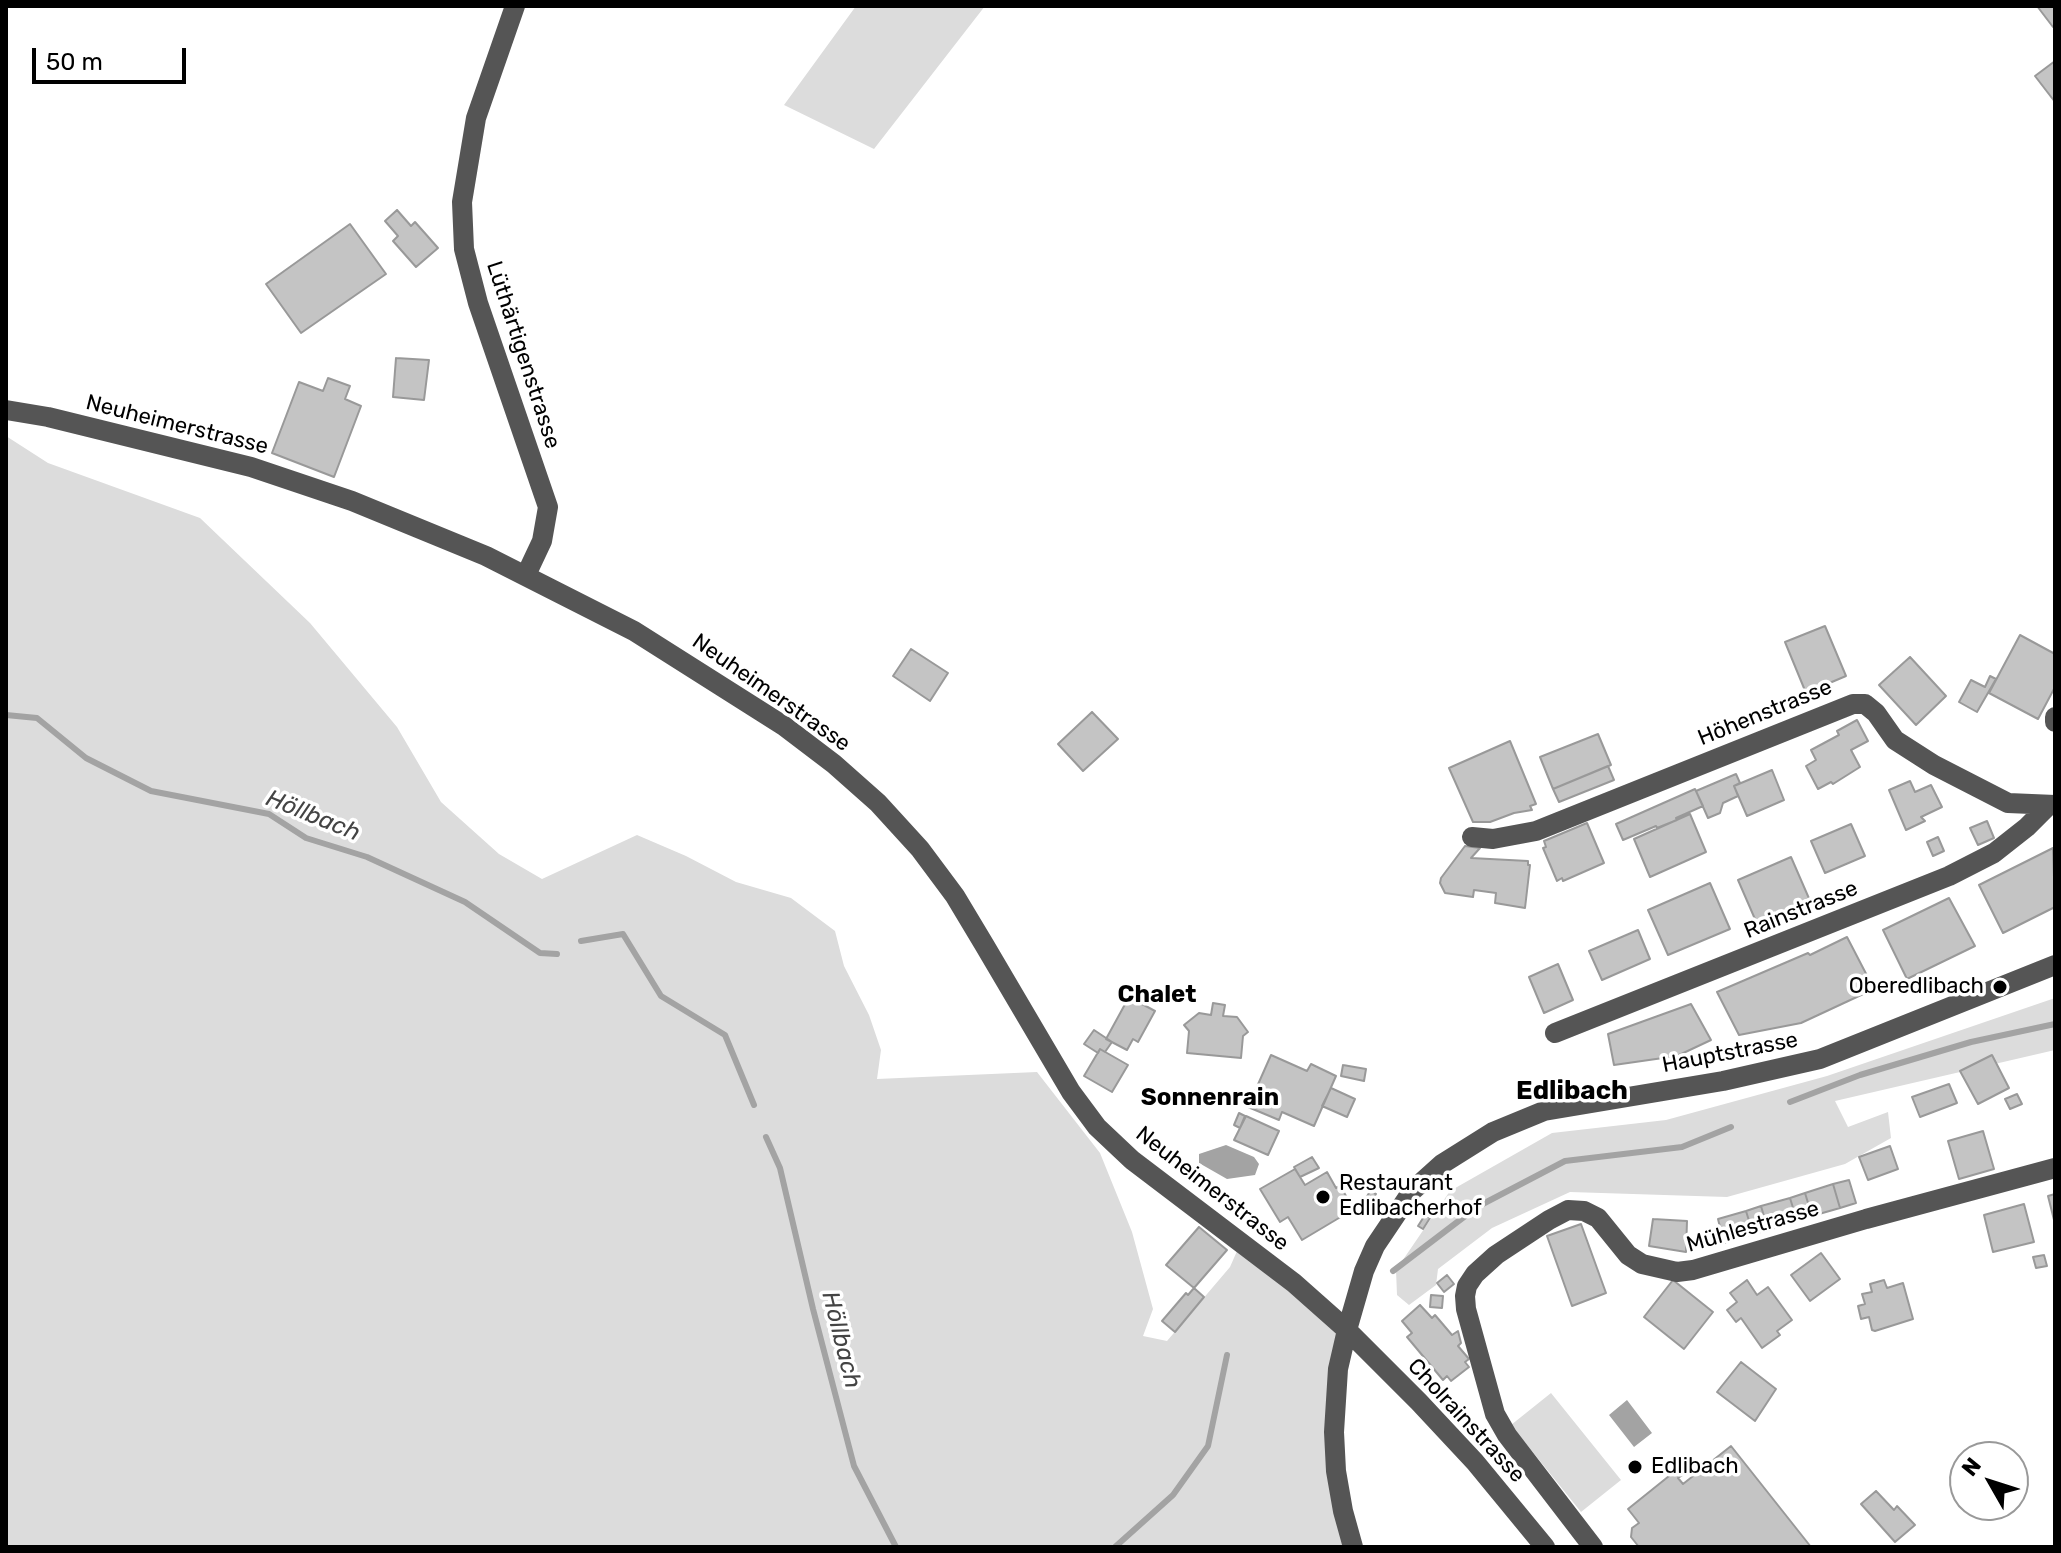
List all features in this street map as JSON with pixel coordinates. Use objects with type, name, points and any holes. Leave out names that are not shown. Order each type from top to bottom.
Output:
[{"type":"street","name":"Lüthärtigenstrasse","points":[[515,6],[476,118],[462,202],[464,249],[478,303],[548,507],[542,541],[526,575]]},
{"type":"street","name":"Neuheimerstrasse","points":[[6,410],[48,417],[251,467],[352,501],[526,575],[634,631],[712,678],[834,764],[878,803],[920,849],[955,896],[1071,1092],[1097,1127],[1132,1160],[1294,1283],[1347,1330]]},
{"type":"street","name":"Höhenstrasse","points":[[1472,837],[1493,839],[1536,831],[1853,704],[1865,704],[1876,713],[1895,740],[1947,772],[2008,803],[2052,805]]},
{"type":"street","name":"Rainstrasse","points":[[1555,1033],[1949,876],[1994,853],[2052,805]]},
{"type":"street","name":"Hauptstrasse","points":[[1353,1547],[1336,1471],[1334,1432],[1338,1369],[1364,1271],[1389,1222],[1426,1177],[1467,1146],[1544,1111],[1723,1081],[1820,1059],[2055,965]]},
{"type":"street","name":"Mühlestrasse","points":[[1593,1547],[1507,1435],[1495,1414],[1469,1324],[1465,1296],[1475,1274],[1496,1255],[1568,1210],[1584,1211],[1598,1218],[1628,1255],[1642,1264],[1677,1272],[1693,1270],[2055,1168]]},
{"type":"street","name":"Cholrainstrasse","points":[[1347,1330],[1456,1442],[1545,1547]]},
{"type":"shaded area","points":[[856,6],[985,6],[874,149],[784,105]]},
{"type":"shaded area","points":[[6,436],[48,463],[200,518],[310,623],[397,727],[441,802],[499,854],[542,879],[637,835],[736,882],[791,898],[835,931],[844,966],[869,1015],[881,1050],[877,1079],[1037,1072],[1100,1153],[1132,1232],[1153,1309],[1143,1336],[1167,1341],[1230,1267],[1241,1242],[1347,1330],[1335,1401],[1353,1547],[6,1547]]},
{"type":"shaded area","points":[[2055,998],[2055,1050],[1835,1101],[1848,1127],[1888,1112],[1891,1138],[1845,1164],[1727,1197],[1570,1192],[1492,1228],[1438,1269],[1436,1285],[1409,1305],[1397,1295],[1396,1270],[1450,1191],[1552,1133],[1666,1120],[1827,1076]]},
{"type":"shaded area","points":[[1226,1145],[1254,1157],[1259,1164],[1255,1175],[1227,1179],[1199,1163],[1199,1154]]},
{"type":"shaded area","points":[[1551,1393],[1621,1480],[1581,1512],[1511,1425]]},
{"type":"shaded area","points":[[1627,1400],[1652,1433],[1634,1447],[1609,1415]]},
{"type":"building","points":[[2037,6],[2055,6],[2055,26],[2053,27]]},
{"type":"building","points":[[2055,61],[2055,102],[2035,76]]},
{"type":"building","points":[[397,210],[411,226],[415,222],[438,248],[416,267],[393,241],[398,236],[385,221]]},
{"type":"building","points":[[350,224],[386,274],[301,333],[266,284]]},
{"type":"building","points":[[396,358],[429,360],[424,400],[393,397]]},
{"type":"building","points":[[328,378],[350,386],[345,399],[361,406],[334,477],[272,453],[299,382],[323,391]]},
{"type":"building","points":[[1825,626],[1846,676],[1806,693],[1785,642]]},
{"type":"building","points":[[2020,635],[2055,654],[2055,687],[2038,719],[1989,693]]},
{"type":"building","points":[[911,649],[948,673],[930,701],[893,676]]},
{"type":"building","points":[[1910,657],[1946,696],[1916,725],[1879,685]]},
{"type":"building","points":[[1990,676],[1996,679],[1977,712],[1959,702],[1971,680],[1985,687]]},
{"type":"building","points":[[1092,712],[1118,739],[1083,771],[1058,744]]},
{"type":"building","points":[[1857,720],[1868,741],[1851,750],[1860,767],[1833,784],[1831,782],[1818,789],[1806,766],[1816,760],[1811,750],[1839,735],[1837,731]]},
{"type":"building","points":[[1598,734],[1611,765],[1553,789],[1540,757]]},
{"type":"building","points":[[1510,741],[1536,804],[1530,806],[1532,810],[1490,822],[1473,822],[1449,768]]},
{"type":"building","points":[[1608,766],[1614,780],[1559,802],[1553,789]]},
{"type":"building","points":[[1772,770],[1784,800],[1747,816],[1734,786]]},
{"type":"building","points":[[1736,774],[1740,783],[1734,786],[1738,796],[1723,803],[1720,813],[1708,818],[1696,791]]},
{"type":"building","points":[[1910,781],[1915,792],[1931,785],[1942,807],[1921,817],[1925,821],[1906,830],[1889,790]]},
{"type":"building","points":[[1695,789],[1703,806],[1677,820],[1623,840],[1616,824]]},
{"type":"building","points":[[1690,814],[1706,852],[1650,877],[1634,839]]},
{"type":"building","points":[[1987,821],[1994,838],[1978,845],[1970,828]]},
{"type":"building","points":[[1587,823],[1604,863],[1557,881],[1543,848],[1546,847],[1544,841]]},
{"type":"building","points":[[1851,824],[1865,856],[1825,873],[1811,841]]},
{"type":"building","points":[[1938,837],[1944,851],[1933,856],[1927,842]]},
{"type":"building","points":[[1465,846],[1480,848],[1471,858],[1528,861],[1525,908],[1495,903],[1496,893],[1474,890],[1473,897],[1445,893],[1441,878]]},
{"type":"building","points":[[2053,848],[2055,907],[2003,933],[1979,885]]},
{"type":"building","points":[[1791,857],[1811,903],[1758,926],[1738,880]]},
{"type":"building","points":[[1710,883],[1730,929],[1668,955],[1648,910]]},
{"type":"building","points":[[1949,898],[1975,946],[1907,979],[1883,930]]},
{"type":"building","points":[[1638,930],[1650,959],[1602,980],[1589,951]]},
{"type":"building","points":[[1847,937],[1874,989],[1801,1023],[1739,1035],[1717,992]]},
{"type":"building","points":[[1558,964],[1573,1000],[1544,1013],[1529,977]]},
{"type":"building","points":[[1129,997],[1155,1011],[1138,1042],[1133,1039],[1127,1050],[1106,1039]]},
{"type":"building","points":[[1213,1003],[1225,1005],[1223,1016],[1237,1017],[1248,1032],[1243,1036],[1241,1058],[1187,1053],[1189,1031],[1184,1025],[1199,1013],[1211,1015]]},
{"type":"building","points":[[1691,1004],[1711,1040],[1677,1056],[1614,1065],[1608,1034]]},
{"type":"building","points":[[1094,1030],[1112,1042],[1105,1052],[1100,1049],[1098,1053],[1084,1044]]},
{"type":"building","points":[[1100,1049],[1128,1065],[1112,1092],[1084,1076]]},
{"type":"building","points":[[1271,1055],[1307,1071],[1311,1064],[1336,1076],[1314,1126],[1282,1112],[1279,1120],[1248,1107]]},
{"type":"building","points":[[1992,1055],[2009,1088],[1978,1104],[1960,1071]]},
{"type":"building","points":[[1343,1065],[1366,1069],[1364,1081],[1341,1076]]},
{"type":"building","points":[[1949,1084],[1957,1103],[1920,1117],[1912,1097]]},
{"type":"building","points":[[1331,1088],[1355,1099],[1347,1117],[1322,1106]]},
{"type":"building","points":[[2017,1094],[2022,1104],[2010,1109],[2005,1099]]},
{"type":"building","points":[[1239,1113],[1245,1116],[1240,1128],[1234,1125]]},
{"type":"building","points":[[1246,1116],[1279,1131],[1268,1155],[1234,1140]]},
{"type":"building","points":[[1983,1131],[1994,1169],[1959,1179],[1948,1141]]},
{"type":"building","points":[[1890,1146],[1898,1169],[1868,1180],[1859,1157]]},
{"type":"building","points":[[1312,1157],[1319,1168],[1300,1177],[1294,1167]]},
{"type":"building","points":[[1295,1169],[1305,1185],[1327,1172],[1354,1209],[1302,1240],[1288,1217],[1280,1222],[1260,1189]]},
{"type":"building","points":[[1849,1180],[1856,1203],[1840,1208],[1833,1184]]},
{"type":"building","points":[[1833,1184],[1840,1208],[1812,1216],[1805,1193]]},
{"type":"building","points":[[1371,1190],[1376,1194],[1369,1205],[1364,1201]]},
{"type":"building","points":[[1805,1193],[1812,1216],[1797,1221],[1790,1198]]},
{"type":"building","points":[[2055,1194],[2055,1224],[2048,1196]]},
{"type":"building","points":[[1790,1198],[1797,1221],[1768,1230],[1761,1206]]},
{"type":"building","points":[[2024,1204],[2034,1242],[1993,1252],[1984,1215]]},
{"type":"building","points":[[1761,1206],[1768,1230],[1753,1234],[1746,1211]]},
{"type":"building","points":[[1746,1211],[1753,1234],[1724,1243],[1718,1219]]},
{"type":"building","points":[[1425,1215],[1430,1218],[1423,1229],[1418,1226]]},
{"type":"building","points":[[1653,1219],[1687,1221],[1686,1252],[1649,1246]]},
{"type":"building","points":[[1581,1224],[1606,1293],[1572,1306],[1547,1236]]},
{"type":"building","points":[[1199,1227],[1227,1250],[1194,1288],[1166,1265]]},
{"type":"building","points":[[1821,1253],[1840,1279],[1810,1301],[1791,1275]]},
{"type":"building","points":[[2044,1255],[2047,1266],[2036,1268],[2033,1257]]},
{"type":"building","points":[[1447,1275],[1454,1284],[1444,1292],[1437,1283]]},
{"type":"building","points":[[1673,1280],[1713,1312],[1684,1349],[1644,1317]]},
{"type":"building","points":[[1747,1280],[1757,1295],[1768,1287],[1792,1320],[1777,1331],[1780,1335],[1762,1348],[1741,1318],[1736,1322],[1727,1310],[1737,1302],[1730,1293]]},
{"type":"building","points":[[1884,1280],[1887,1288],[1903,1283],[1913,1319],[1875,1331],[1869,1317],[1861,1319],[1858,1306],[1865,1304],[1862,1294],[1872,1292],[1870,1284]]},
{"type":"building","points":[[1194,1288],[1204,1297],[1175,1332],[1162,1321]]},
{"type":"building","points":[[1431,1295],[1443,1296],[1442,1308],[1430,1307]]},
{"type":"building","points":[[1420,1305],[1432,1318],[1435,1315],[1452,1335],[1458,1331],[1461,1343],[1458,1346],[1469,1359],[1465,1362],[1469,1367],[1451,1381],[1447,1376],[1443,1380],[1407,1337],[1412,1333],[1402,1321]]},
{"type":"building","points":[[1741,1362],[1776,1389],[1755,1421],[1717,1392]]},
{"type":"building","points":[[1731,1446],[1811,1547],[1639,1547],[1631,1537],[1632,1528],[1639,1523],[1628,1509],[1679,1468],[1684,1474],[1678,1478],[1683,1484]]},
{"type":"building","points":[[1876,1491],[1894,1510],[1897,1506],[1915,1525],[1895,1542],[1861,1504]]},
{"type":"waterway","name":"Höllbach","points":[[6,715],[37,718],[86,758],[151,791],[269,814],[306,838],[367,857],[465,902],[540,953],[557,954]]},
{"type":"waterway","name":"Höllbach","points":[[581,941],[623,934],[661,996],[725,1035],[754,1105]]},
{"type":"waterway","points":[[1790,1102],[1860,1075],[1971,1042],[2055,1024]]},
{"type":"waterway","points":[[1393,1271],[1477,1207],[1565,1161],[1682,1147],[1731,1127]]},
{"type":"waterway","name":"Höllbach","points":[[766,1137],[780,1168],[854,1466],[896,1547]]},
{"type":"waterway","name":"Höllbach","points":[[1115,1547],[1173,1495],[1208,1446],[1227,1355]]},
{"type":"place","name":"Oberedlibach","points":[[2000,987]]},
{"type":"place","name":"Restaurant Edlibacherhof","points":[[1323,1197]]},
{"type":"place","name":"Edlibach","points":[[1635,1467]]},
{"type":"district","name":"Chalet","points":[[1157,995]]},
{"type":"district","name":"Edlibach","points":[[1572,1091]]},
{"type":"district","name":"Sonnenrain","points":[[1210,1098]]}]
